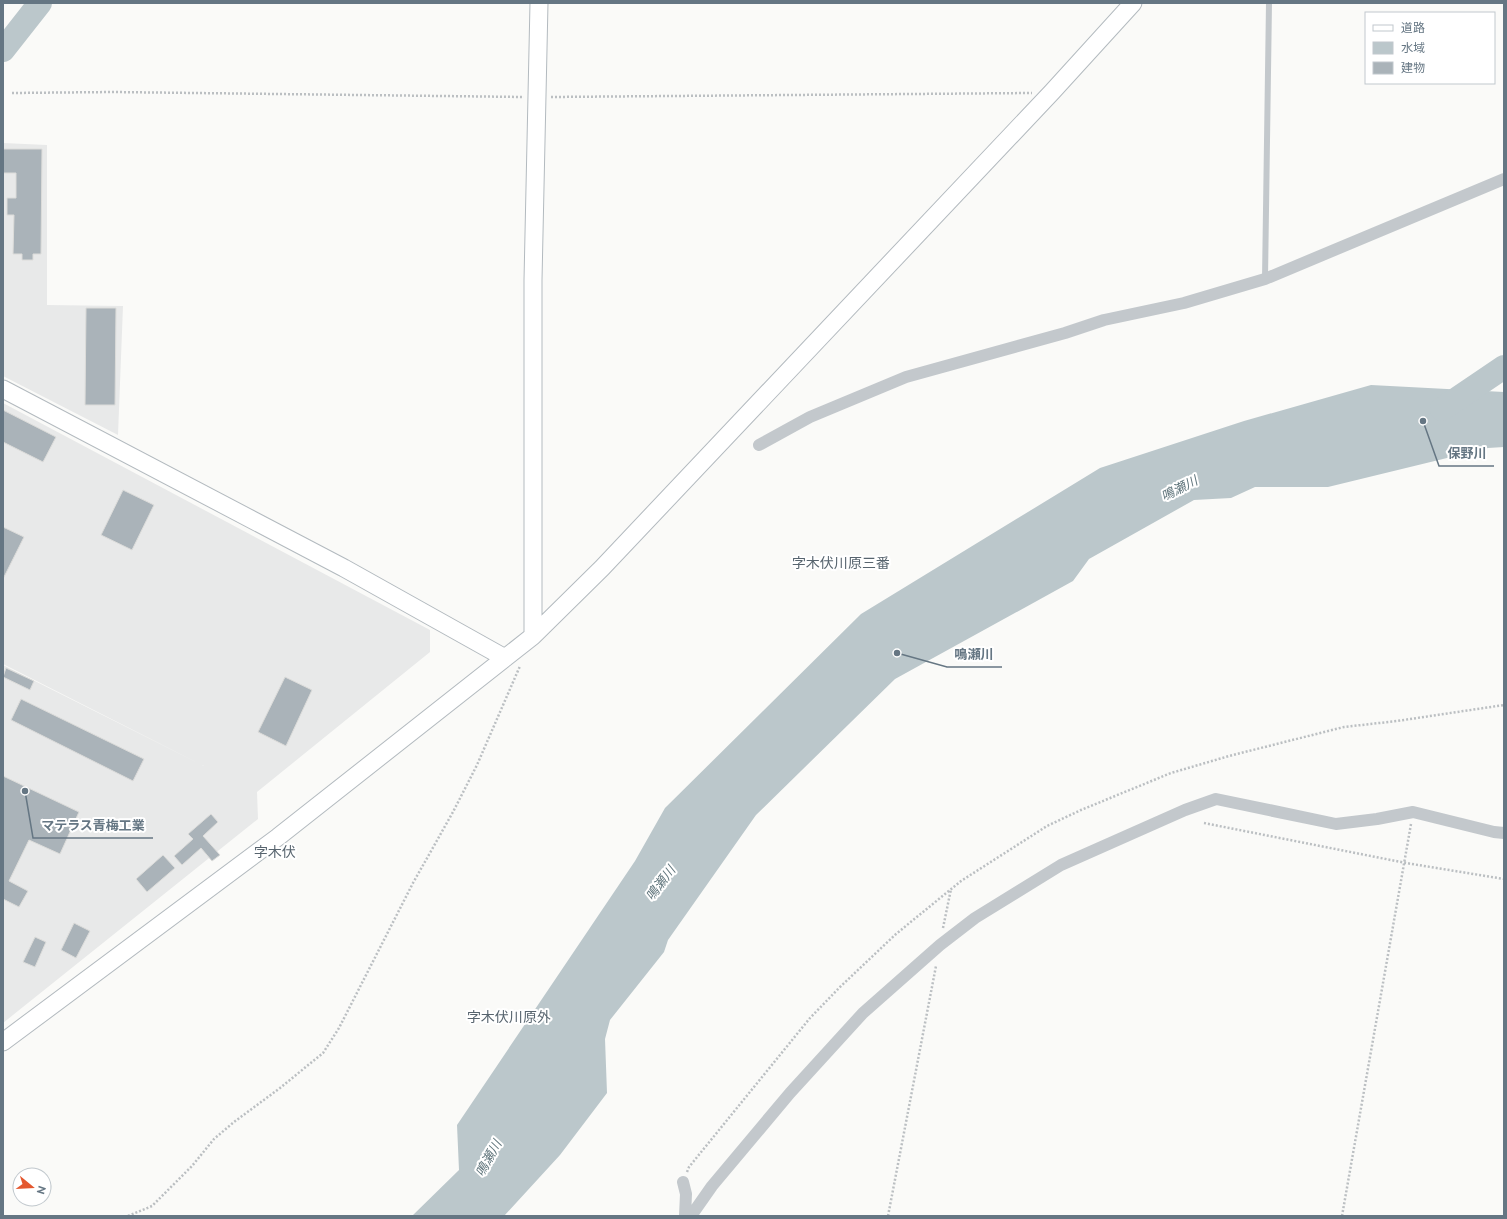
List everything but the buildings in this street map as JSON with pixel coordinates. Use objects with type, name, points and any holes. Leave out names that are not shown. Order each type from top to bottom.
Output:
[{"type":"street","points":[[533,636],[533,280],[539,3]]},
{"type":"street","points":[[3,1042],[278,837],[533,636],[619,550],[1058,86],[1133,3]]},
{"type":"street","points":[[760,445],[810,417],[906,377],[1065,333],[1104,320],[1184,303],[1265,279],[1504,179]]},
{"type":"street","points":[[3,389],[344,568],[505,658]]},
{"type":"street","points":[[691,1216],[712,1186],[790,1093],[862,1013],[940,945],[975,918],[1061,865],[1185,810],[1216,800],[1336,824],[1413,812],[1494,832],[1504,833]]},
{"type":"street","points":[[683,1182],[686,1194],[685,1216]]},
{"type":"lane","points":[[1265,279],[1269,3]]},
{"type":"path","points":[[12,92],[537,97],[1013,94]]},
{"type":"path","points":[[128,1216],[152,1206],[192,1166],[214,1139],[323,1053],[339,1028],[413,883],[454,812],[477,765],[522,661]]},
{"type":"path","points":[[683,1182],[689,1168],[810,1018],[840,987],[896,934],[961,881],[1047,826],[1081,810],[1171,773],[1229,756],[1344,727],[1397,722],[1504,705]]},
{"type":"path","points":[[1342,1216],[1406,863],[1413,812]]},
{"type":"path","points":[[1204,824],[1406,863],[1504,879]]},
{"type":"path","points":[[888,1216],[951,889]]},
{"type":"shaded area","points":[[3,143],[47,145],[47,305],[123,306],[118,435],[3,376]]},
{"type":"shaded area","points":[[3,403],[430,630],[430,652],[257,792],[258,819],[3,1023],[3,665],[204,766],[3,664]]},
{"type":"water","points":[[1371,385],[1504,392],[1504,447],[1488,448],[1328,487],[1255,487],[1231,498],[1194,500],[1089,559],[1073,581],[895,679],[756,815],[668,940],[664,952],[610,1020],[605,1039],[607,1093],[560,1155],[504,1216],[412,1216],[459,1170],[457,1125],[635,861],[665,808],[861,614],[1100,468],[1244,421]]},
{"type":"waterway","points":[[3,50],[40,3]]},
{"type":"waterway","points":[[1442,409],[1504,367]]},
{"type":"place","name":"保野川","points":[[1423,421]]},
{"type":"place","name":"鳴瀬川","points":[[897,653]]},
{"type":"place","name":"マテラス青梅工業","points":[[25,791]]},
{"type":"district","name":"字木伏川原三番","points":[[841,563]]},
{"type":"district","name":"字木伏","points":[[275,852]]},
{"type":"district","name":"字木伏川原外","points":[[509,1017]]}]
